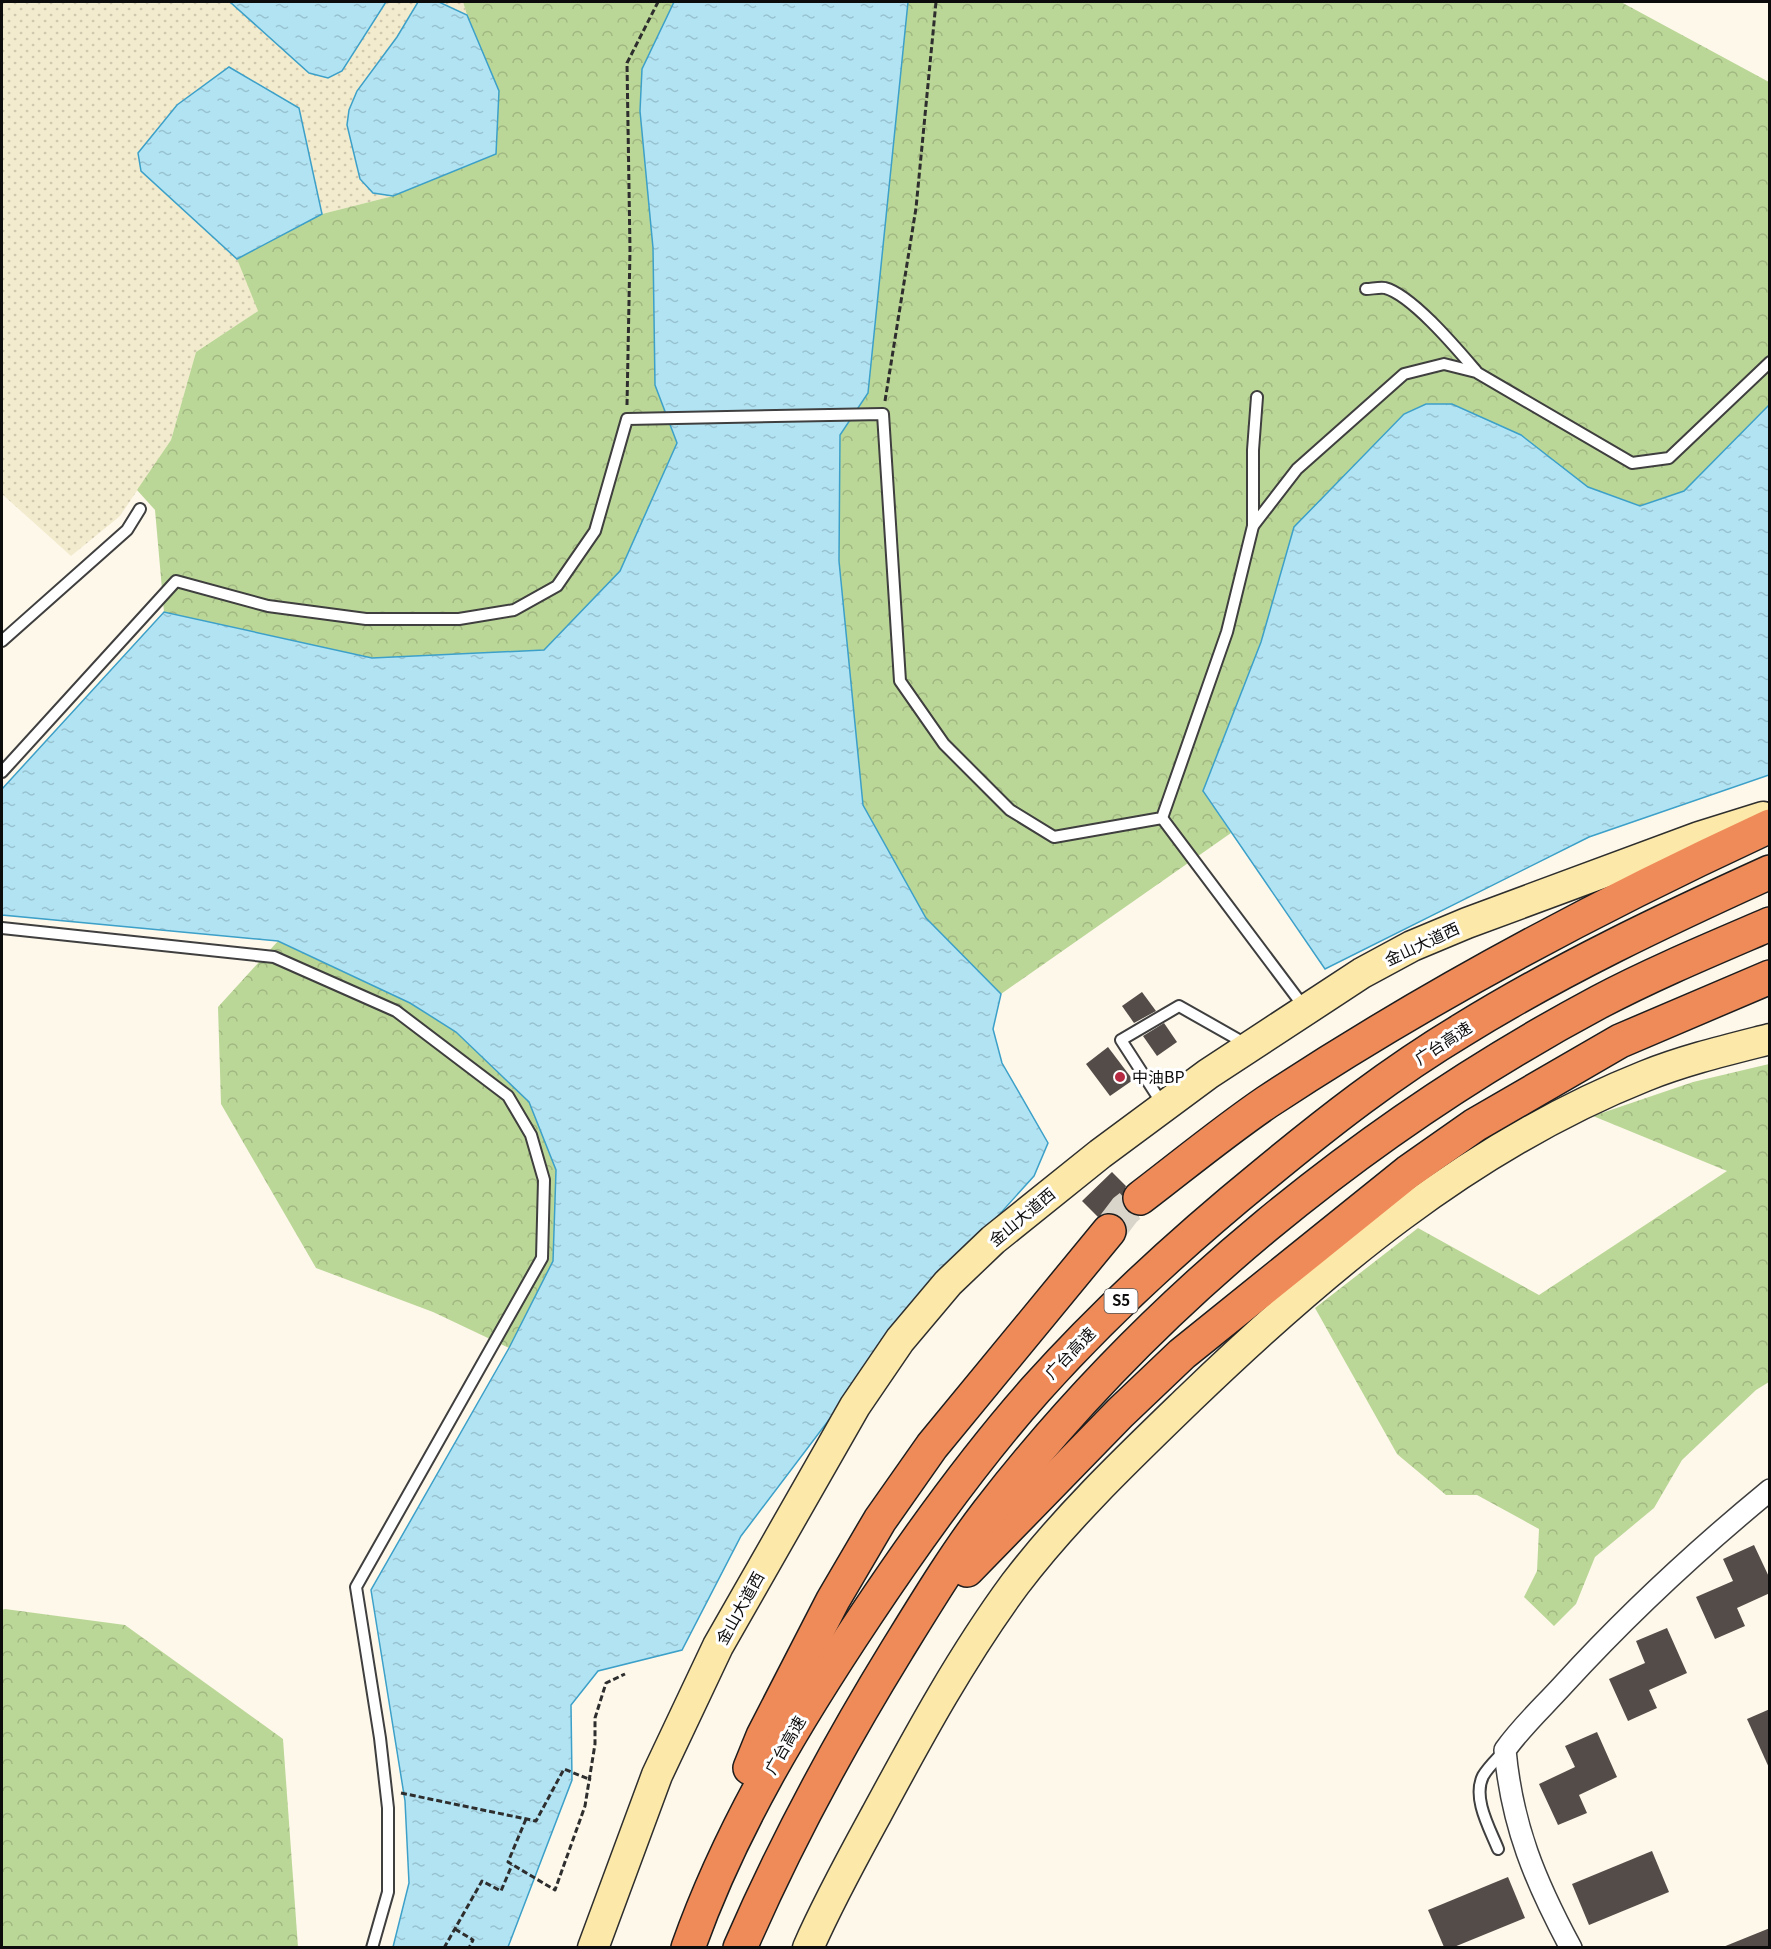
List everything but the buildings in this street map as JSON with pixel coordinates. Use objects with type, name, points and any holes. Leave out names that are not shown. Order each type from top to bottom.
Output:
[{"type":"highway","points":[[1140,1198],[1266,1103],[1348,1052],[1548,936],[1770,826]]},
{"type":"highway","name":"广台高速","points":[[688,1947],[702,1908],[777,1755],[889,1581],[968,1471],[1035,1390],[1135,1287],[1185,1240],[1304,1142],[1385,1080],[1460,1031],[1625,938],[1770,872]]},
{"type":"highway","name":"S5","points":[[740,1947],[808,1802],[911,1627],[986,1514],[1050,1436],[1131,1346],[1258,1234],[1317,1187],[1465,1080],[1601,1001],[1675,965],[1770,924]]},
{"type":"highway","points":[[911,1627],[1120,1413],[1182,1354],[1408,1172],[1475,1125],[1620,1041],[1770,977]]},
{"type":"highway","points":[[702,1908],[764,1736],[844,1580],[880,1520],[932,1446],[1109,1231]]},
{"type":"main road","name":"金山大道西","points":[[593,1947],[657,1775],[718,1646],[855,1406],[900,1340],[948,1283],[993,1240],[1100,1154],[1249,1046],[1344,984],[1412,946],[1467,923],[1699,837],[1770,814]]},
{"type":"main road","points":[[808,1947],[932,1712],[1016,1583],[1061,1527],[1245,1345],[1317,1281],[1377,1233],[1438,1188],[1508,1144],[1577,1107],[1644,1077],[1707,1055],[1770,1040]]},
{"type":"street","points":[[1571,1947],[1553,1915],[1521,1840],[1510,1794],[1505,1750],[1523,1726],[1636,1610],[1703,1545],[1770,1490]]},
{"type":"lane","points":[[1366,289],[1385,288],[1404,299],[1446,336],[1476,372]]},
{"type":"lane","points":[[1253,526],[1297,469],[1404,374],[1444,364],[1476,372],[1632,463],[1669,458],[1770,362]]},
{"type":"lane","points":[[1162,818],[1227,632],[1253,526],[1253,450],[1257,397]]},
{"type":"lane","points":[[2,772],[176,581],[268,606],[366,619],[459,619],[514,610],[557,586],[595,531],[627,418],[883,414],[900,681],[944,744],[1010,810],[1054,837],[1162,818]]},
{"type":"lane","points":[[2,641],[127,530],[140,509]]},
{"type":"lane","points":[[1162,818],[1304,1008]]},
{"type":"lane","points":[[2,928],[274,957],[396,1011],[508,1096],[531,1135],[544,1180],[542,1258],[356,1587],[386,1790],[388,1892],[372,1947]]},
{"type":"lane","points":[[1164,1106],[1122,1040],[1179,1006],[1249,1046]]},
{"type":"lane","points":[[1498,1849],[1481,1804],[1479,1789],[1484,1776],[1505,1750]]},
{"type":"path","points":[[627,418],[630,250],[627,63],[658,2]]},
{"type":"path","points":[[883,414],[916,208],[936,2]]},
{"type":"path","points":[[526,1819],[508,1862],[555,1890],[585,1806],[596,1744],[595,1718],[603,1692],[606,1683],[625,1674]]},
{"type":"path","points":[[386,1790],[536,1821],[564,1769],[591,1780]]},
{"type":"path","points":[[444,1947],[482,1881],[501,1891],[513,1865]]},
{"type":"path","points":[[455,1929],[473,1940],[470,1947]]},
{"type":"shaded area","points":[[2,2],[463,2],[467,15],[393,196],[322,214],[258,311],[196,352],[171,440],[120,516],[71,556],[2,494]]},
{"type":"green space","points":[[463,2],[674,2],[642,69],[640,111],[653,248],[655,385],[677,443],[620,571],[544,650],[372,658],[164,612],[155,510],[137,490],[171,440],[196,352],[258,311],[237,259],[322,214],[393,196],[467,15]]},
{"type":"green space","points":[[908,2],[1621,2],[1769,82],[1769,405],[1684,491],[1640,506],[1588,487],[1521,435],[1294,527],[1261,642],[1203,791],[1231,833],[1001,994],[926,918],[863,805],[839,561],[840,435],[868,393]]},
{"type":"green space","points":[[278,941],[410,1003],[456,1032],[529,1102],[556,1170],[553,1261],[509,1348],[433,1312],[316,1268],[221,1104],[218,1007]]},
{"type":"green space","points":[[1769,1064],[1769,1382],[1756,1390],[1682,1460],[1654,1508],[1595,1557],[1576,1604],[1554,1626],[1524,1597],[1537,1571],[1539,1529],[1477,1495],[1446,1495],[1397,1454],[1315,1308],[1418,1228],[1539,1295],[1727,1171],[1593,1116],[1693,1082]]},
{"type":"green space","points":[[2,1610],[125,1625],[283,1739],[298,1947],[2,1947]]},
{"type":"water","points":[[230,2],[386,2],[342,71],[328,78],[309,73]]},
{"type":"water","points":[[418,2],[439,2],[467,15],[499,91],[496,154],[393,196],[373,193],[360,179],[347,125],[349,110],[357,91],[397,37]]},
{"type":"water","points":[[674,2],[908,2],[868,393],[840,435],[839,561],[863,805],[926,918],[1001,994],[993,1029],[1002,1063],[1048,1143],[1034,1176],[906,1318],[741,1536],[682,1650],[598,1671],[571,1705],[572,1780],[508,1947],[393,1947],[409,1883],[405,1801],[371,1590],[509,1348],[553,1261],[556,1170],[529,1102],[456,1032],[410,1003],[278,941],[2,915],[2,789],[164,612],[372,658],[544,650],[620,571],[677,443],[655,385],[653,248],[640,111],[642,69]]},
{"type":"water","points":[[229,67],[299,108],[322,214],[237,259],[141,171],[138,153],[177,105]]},
{"type":"water","points":[[1426,404],[1452,404],[1521,435],[1588,487],[1640,506],[1684,491],[1769,405],[1769,775],[1589,837],[1325,969],[1203,791],[1261,642],[1294,527],[1404,414]]},
{"type":"tunnel","points":[[1109,1231],[1125,1210],[1140,1198]]},
{"type":"place","name":"中油BP","points":[[1120,1077]]}]
